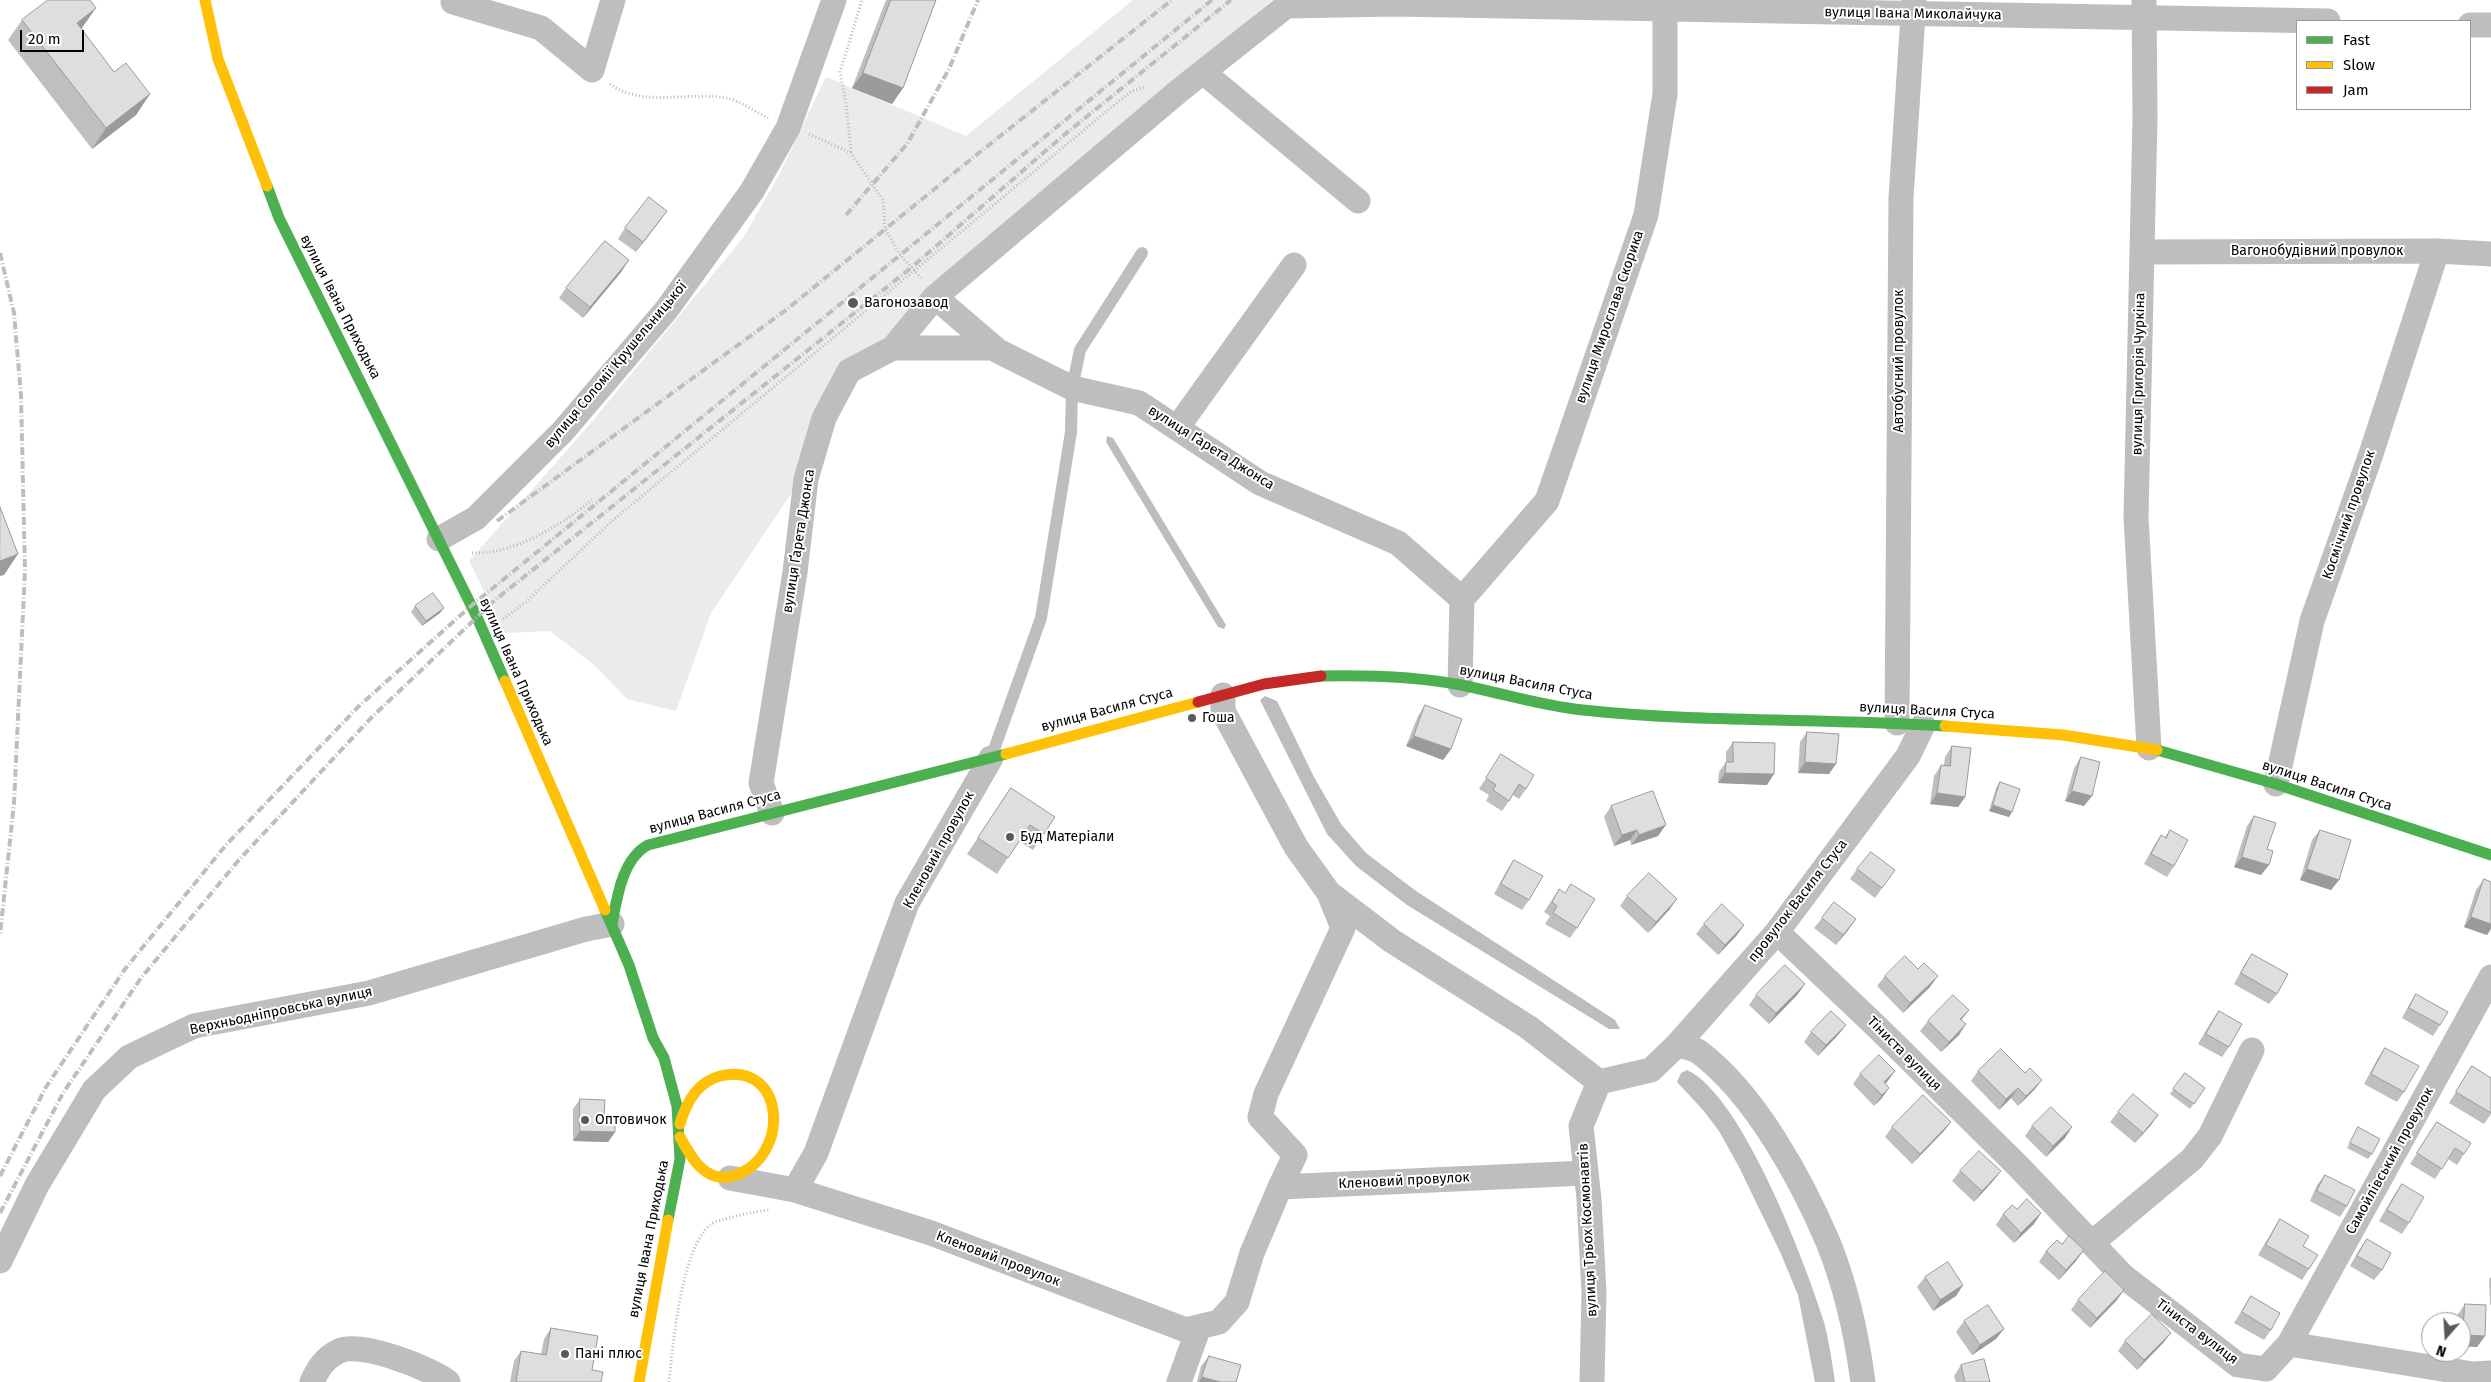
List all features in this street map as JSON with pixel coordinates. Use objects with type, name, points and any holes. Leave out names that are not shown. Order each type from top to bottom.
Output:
[{"type":"main road","name":"вулиця Івана Приходька","points":[[205,0],[218,59],[279,218],[484,632],[612,924],[629,965],[653,1038],[664,1058],[677,1106],[680,1159],[655,1286],[639,1382]]},
{"type":"main road","name":"вулиця Василя Стуса","points":[[612,924],[626,873],[632,860],[643,847],[660,841],[991,758],[1264,684],[1322,676],[1384,676],[1460,685],[1520,700],[1581,710],[1669,718],[1897,723],[2064,735],[2149,748],[2276,784],[2491,855]]},
{"type":"main road","points":[[664,1058],[687,1075],[712,1080]]},
{"type":"main road","points":[[699,1186],[724,1178],[752,1167],[767,1148],[772,1135],[774,1110],[770,1098],[757,1081],[735,1074],[724,1075],[701,1086],[686,1101],[679,1131],[685,1151],[695,1164],[708,1174],[724,1178]]},
{"type":"main road","points":[[667,1229],[684,1204]]},
{"type":"street","points":[[453,2],[541,28],[592,70],[613,0]]},
{"type":"street","name":"вулиця Соломії Крушельницької","points":[[442,546],[476,518],[563,431],[667,309],[752,191],[788,128],[834,0]]},
{"type":"street","points":[[935,297],[1202,72],[1291,3]]},
{"type":"street","name":"вулиця Івана Миколайчука","points":[[1291,3],[2144,8],[2314,20]]},
{"type":"street","name":"вулиця Мирослава Скорика","points":[[1462,599],[1547,501],[1646,215],[1665,94],[1665,5]]},
{"type":"street","name":"Автобусний провулок","points":[[1897,723],[1901,198],[1914,7]]},
{"type":"street","name":"вулиця Григорія Чуркіна","points":[[2144,8],[2145,118],[2136,517],[2149,748]]},
{"type":"street","points":[[2471,25],[2491,25]]},
{"type":"street","points":[[1202,72],[1358,200]]},
{"type":"street","name":"Вагонобудівний провулок","points":[[2142,252],[2437,250],[2491,254]]},
{"type":"street","name":"Космічний провулок","points":[[2276,784],[2312,621],[2370,454],[2437,250]]},
{"type":"street","points":[[1177,428],[1294,265]]},
{"type":"street","name":"вулиця Ґарета Джонса","points":[[772,813],[761,783],[795,572],[806,479],[824,418],[849,371],[894,348],[935,297],[993,348],[1072,388],[1139,403],[1260,482],[1398,543],[1462,599]]},
{"type":"street","points":[[894,348],[993,348]]},
{"type":"street","points":[[1460,685],[1462,599]]},
{"type":"street","points":[[1223,695],[1223,711],[1296,847],[1329,893],[1343,928],[1266,1094],[1260,1117],[1295,1155],[1280,1186]]},
{"type":"street","name":"провулок Василя Стуса","points":[[1599,1082],[1651,1070],[1678,1044],[1777,932],[1908,756],[1923,725]]},
{"type":"street","name":"Кленовий провулок","points":[[991,758],[907,903],[816,1153],[795,1190],[930,1233],[1186,1330],[1219,1322],[1237,1302],[1252,1254],[1280,1186],[1585,1173]]},
{"type":"street","points":[[1329,893],[1392,941],[1528,1027],[1599,1082]]},
{"type":"street","name":"Верхньодніпровська вулиця","points":[[0,1261],[37,1185],[94,1090],[129,1057],[194,1026],[369,993],[586,929],[612,924]]},
{"type":"street","name":"Тіниста вулиця","points":[[1777,932],[1877,1026],[2124,1276],[2238,1364],[2268,1376],[2289,1344]]},
{"type":"street","name":"Самойлівський провулок","points":[[2289,1344],[2491,978]]},
{"type":"street","points":[[1678,1044],[1697,1051],[1729,1081],[1760,1120],[1785,1157],[1828,1244],[1855,1334],[1863,1382]]},
{"type":"street","points":[[2092,1242],[2192,1159],[2210,1136],[2252,1050]]},
{"type":"street","name":"вулиця Трьох Космонавтів","points":[[1592,1382],[1594,1292],[1581,1126],[1599,1082]]},
{"type":"street","points":[[724,1178],[795,1190]]},
{"type":"street","points":[[1179,1382],[1198,1327]]},
{"type":"street","points":[[2289,1344],[2473,1374],[2491,1373]]},
{"type":"street","points":[[312,1382],[318,1366],[340,1350],[363,1350],[404,1360],[435,1372],[448,1382]]},
{"type":"lane","points":[[991,758],[1041,618],[1071,432],[1072,388],[1080,350],[1142,253]]},
{"type":"path","points":[[851,153],[846,103],[840,72],[862,0]]},
{"type":"path","points":[[484,632],[526,602],[612,521],[1119,101],[1132,91],[1150,86]]},
{"type":"path","points":[[442,546],[484,553],[530,539],[563,524],[592,500]]},
{"type":"path","points":[[669,1382],[676,1318],[695,1244],[711,1224],[755,1212],[775,1209]]},
{"type":"shaded area","points":[[1133,0],[1272,0],[899,325],[886,345],[841,367],[793,491],[711,613],[676,711],[627,699],[593,664],[550,631],[505,633],[469,561],[590,424],[743,238],[779,175],[826,77],[966,136]]},
{"type":"shaded area","points":[[1107,436],[1113,438],[1226,625],[1224,629],[1218,627],[1106,442]]},
{"type":"shaded area","points":[[1265,696],[1277,701],[1314,777],[1341,824],[1366,853],[1416,891],[1615,1020],[1620,1029],[1609,1029],[1407,905],[1356,866],[1327,834],[1260,700]]},
{"type":"shaded area","points":[[1687,1070],[1708,1086],[1729,1112],[1750,1145],[1769,1184],[1803,1262],[1824,1322],[1835,1382],[1815,1382],[1798,1295],[1781,1254],[1739,1167],[1719,1131],[1703,1110],[1677,1082],[1681,1073]]},
{"type":"building","points":[[48,0],[90,0],[96,8],[77,23],[114,72],[126,63],[150,94],[106,128],[22,20]]},
{"type":"building","points":[[891,0],[936,0],[903,88],[863,73]]},
{"type":"building","points":[[649,197],[667,211],[643,242],[625,228]]},
{"type":"building","points":[[605,241],[629,260],[590,307],[566,288]]},
{"type":"building","points":[[0,507],[18,554],[0,561]]},
{"type":"building","points":[[433,593],[444,608],[426,621],[415,606]]},
{"type":"building","points":[[1425,705],[1462,719],[1451,749],[1414,736]]},
{"type":"building","points":[[1807,732],[1839,734],[1836,764],[1805,762]]},
{"type":"building","points":[[1733,742],[1775,743],[1774,774],[1725,773],[1726,762],[1733,762]]},
{"type":"building","points":[[1952,746],[1971,748],[1965,797],[1937,793],[1941,765],[1950,766]]},
{"type":"building","points":[[1501,754],[1534,775],[1526,789],[1519,784],[1509,801],[1493,790],[1496,785],[1486,778]]},
{"type":"building","points":[[2081,757],[2100,762],[2092,796],[2072,791]]},
{"type":"building","points":[[2000,782],[2020,789],[2012,812],[1993,805]]},
{"type":"building","points":[[1011,788],[1055,817],[1044,834],[1030,825],[1008,858],[978,838]]},
{"type":"building","points":[[1653,791],[1666,825],[1639,835],[1637,830],[1622,835],[1611,806]]},
{"type":"building","points":[[2254,816],[2276,823],[2267,849],[2273,851],[2269,865],[2242,857]]},
{"type":"building","points":[[2170,830],[2188,840],[2174,866],[2151,854],[2161,835],[2166,838]]},
{"type":"building","points":[[2320,830],[2351,840],[2339,880],[2307,869]]},
{"type":"building","points":[[1871,852],[1895,870],[1882,888],[1857,869]]},
{"type":"building","points":[[1514,860],[1543,876],[1529,900],[1501,884]]},
{"type":"building","points":[[1649,873],[1677,899],[1656,922],[1627,896]]},
{"type":"building","points":[[2484,879],[2491,882],[2491,924],[2471,917]]},
{"type":"building","points":[[1571,884],[1595,899],[1577,928],[1553,913],[1557,906],[1552,902],[1559,889],[1565,893]]},
{"type":"building","points":[[1834,902],[1856,919],[1843,935],[1822,918]]},
{"type":"building","points":[[1722,904],[1744,925],[1725,945],[1704,924]]},
{"type":"building","points":[[2252,954],[2288,974],[2277,994],[2241,973]]},
{"type":"building","points":[[1905,956],[1918,969],[1924,963],[1938,976],[1910,1003],[1885,976]]},
{"type":"building","points":[[1785,965],[1805,984],[1776,1013],[1756,995]]},
{"type":"building","points":[[2416,994],[2448,1012],[2440,1025],[2409,1008]]},
{"type":"building","points":[[1953,995],[1969,1010],[1960,1019],[1966,1024],[1949,1042],[1928,1021]]},
{"type":"building","points":[[1831,1011],[1846,1025],[1826,1045],[1811,1032]]},
{"type":"building","points":[[2219,1011],[2242,1024],[2229,1047],[2206,1034]]},
{"type":"building","points":[[2385,1048],[2419,1066],[2404,1092],[2371,1074]]},
{"type":"building","points":[[2001,1049],[2025,1073],[2030,1068],[2042,1080],[2026,1096],[2018,1088],[2006,1099],[1978,1071]]},
{"type":"building","points":[[1879,1055],[1895,1071],[1884,1082],[1889,1088],[1882,1095],[1860,1074]]},
{"type":"building","points":[[2472,1066],[2491,1078],[2491,1113],[2456,1092]]},
{"type":"building","points":[[2185,1073],[2205,1088],[2194,1104],[2173,1089]]},
{"type":"building","points":[[2133,1094],[2158,1115],[2143,1133],[2118,1112]]},
{"type":"building","points":[[1923,1095],[1951,1122],[1920,1154],[1892,1127]]},
{"type":"building","points":[[580,1099],[605,1100],[604,1118],[615,1119],[615,1132],[580,1131]]},
{"type":"building","points":[[2051,1107],[2072,1127],[2053,1146],[2032,1126]]},
{"type":"building","points":[[2437,1122],[2471,1143],[2464,1154],[2455,1148],[2442,1169],[2417,1153]]},
{"type":"building","points":[[2358,1127],[2380,1139],[2372,1154],[2350,1143]]},
{"type":"building","points":[[1979,1151],[2001,1171],[1982,1191],[1960,1171]]},
{"type":"building","points":[[2325,1175],[2355,1190],[2347,1206],[2317,1191]]},
{"type":"building","points":[[2402,1184],[2424,1197],[2409,1223],[2387,1210]]},
{"type":"building","points":[[2027,1199],[2041,1213],[2021,1233],[2003,1214],[2012,1205],[2017,1209]]},
{"type":"building","points":[[2280,1219],[2309,1236],[2303,1246],[2318,1255],[2309,1269],[2266,1245]]},
{"type":"building","points":[[2069,1236],[2084,1250],[2066,1270],[2046,1251],[2057,1240],[2062,1244]]},
{"type":"building","points":[[2367,1239],[2391,1253],[2382,1270],[2357,1256]]},
{"type":"building","points":[[1948,1262],[1963,1285],[1940,1300],[1925,1277]]},
{"type":"building","points":[[2105,1271],[2124,1290],[2097,1318],[2078,1300]]},
{"type":"building","points":[[2251,1296],[2280,1313],[2271,1330],[2242,1312]]},
{"type":"building","points":[[2465,1304],[2486,1305],[2485,1336],[2471,1335],[2471,1312],[2464,1312]]},
{"type":"building","points":[[1988,1305],[2004,1329],[1980,1345],[1964,1321]]},
{"type":"building","points":[[2152,1314],[2171,1333],[2144,1360],[2125,1341]]},
{"type":"building","name":"Пані плюс","points":[[551,1328],[598,1336],[592,1370],[603,1372],[601,1382],[516,1382],[521,1351],[546,1355]]},
{"type":"building","points":[[1209,1356],[1241,1365],[1236,1382],[1220,1382],[1202,1377]]},
{"type":"building","points":[[1984,1359],[1990,1382],[1965,1382],[1961,1365]]},
{"type":"railway","points":[[846,215],[907,144],[949,69],[978,0]]},
{"type":"railway","points":[[497,521],[786,310],[975,156],[1172,0]]},
{"type":"railway","points":[[0,1176],[46,1087],[125,969],[226,845],[359,706],[471,606],[1212,0]]},
{"type":"railway","points":[[0,1213],[63,1093],[141,978],[238,861],[371,718],[495,600],[912,267],[1064,135],[1231,0]]},
{"type":"railway","points":[[0,253],[14,313],[21,396],[25,570],[14,803],[0,935]]},
{"type":"traffic: fast","points":[[267,186],[279,218],[476,615],[505,681]]},
{"type":"traffic: fast","points":[[1321,676],[1374,676],[1426,680],[1461,685],[1552,706],[1628,714],[1718,719],[1945,726]]},
{"type":"traffic: fast","points":[[2157,750],[2276,784],[2491,855]]},
{"type":"traffic: fast","points":[[612,924],[619,891],[627,869],[639,851],[648,845],[1006,754]]},
{"type":"traffic: fast","points":[[605,910],[629,965],[653,1038],[664,1058],[677,1106],[680,1159],[668,1220]]},
{"type":"traffic: slow","points":[[205,0],[218,59],[267,186]]},
{"type":"traffic: slow","points":[[505,681],[605,910]]},
{"type":"traffic: slow","points":[[1006,754],[1198,702]]},
{"type":"traffic: slow","points":[[1945,726],[2063,735],[2157,750]]},
{"type":"traffic: slow","points":[[680,1124],[689,1101],[694,1094],[705,1083],[720,1076],[742,1075],[758,1082],[769,1096],[773,1113],[772,1132],[765,1151],[752,1166],[733,1176],[714,1176],[700,1167],[680,1137]]},
{"type":"traffic: slow","points":[[639,1382],[668,1220]]},
{"type":"traffic: jam","points":[[1198,702],[1264,684],[1321,676]]},
{"type":"place","name":"Вагонозавод","points":[[853,303]]},
{"type":"place","name":"Гоша","points":[[1192,718]]},
{"type":"place","name":"Буд Матерiали","points":[[1010,837]]},
{"type":"place","name":"Оптовичок","points":[[585,1120]]},
{"type":"place","name":"Пані плюс","points":[[565,1354]]}]
